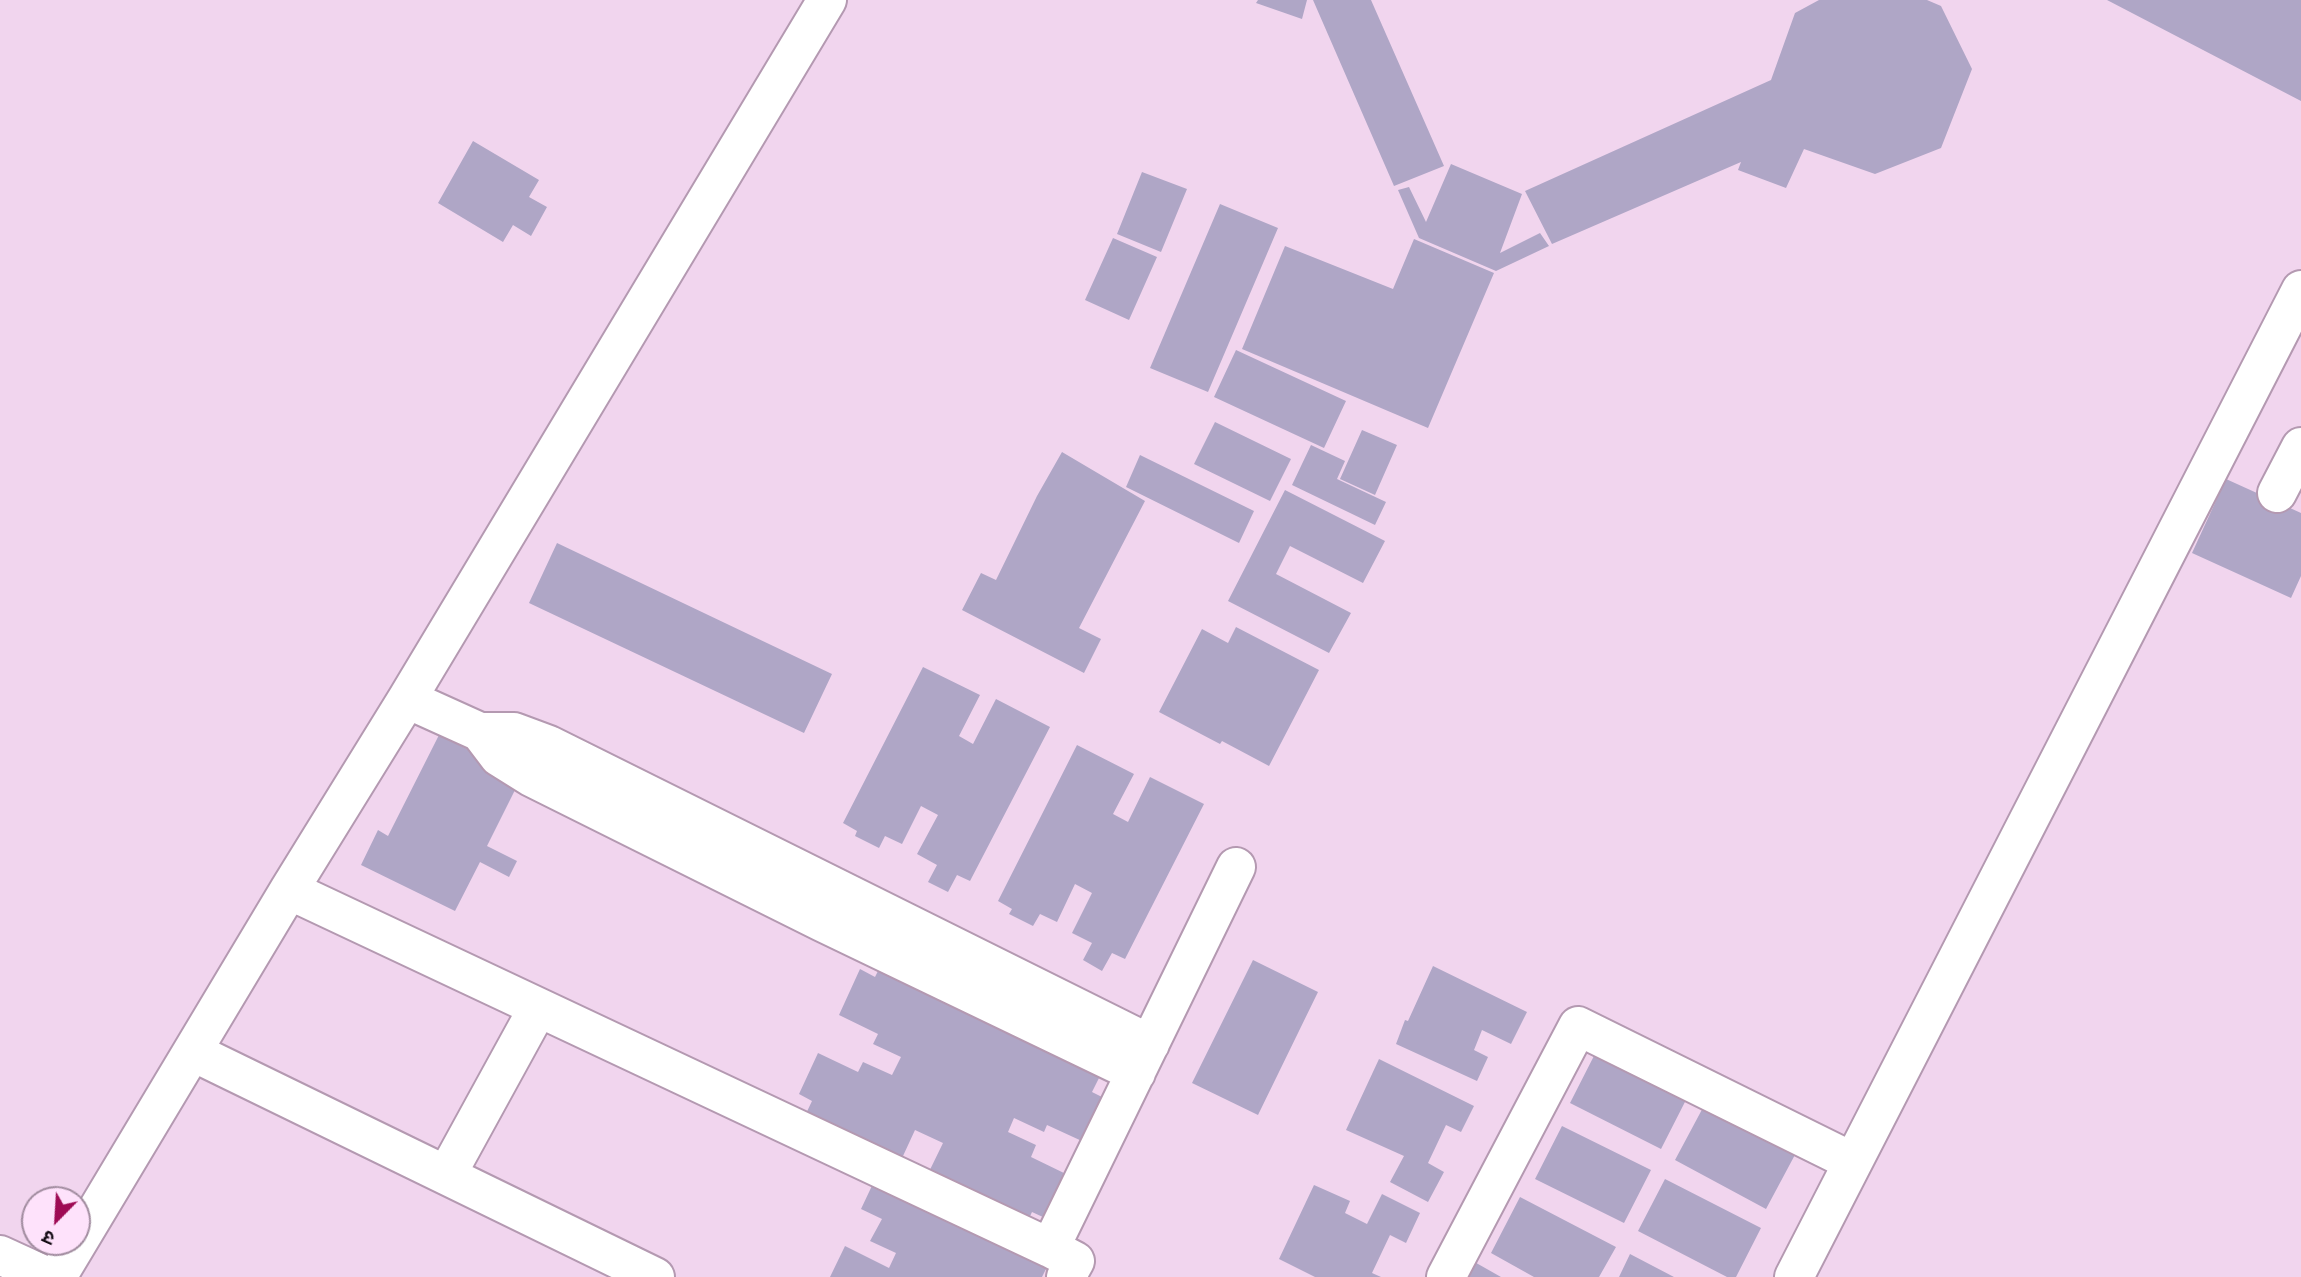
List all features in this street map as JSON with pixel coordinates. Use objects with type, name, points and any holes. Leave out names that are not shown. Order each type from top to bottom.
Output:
[{"type":"street","points":[[57,1277],[827,0]]},
{"type":"street","points":[[1794,1277],[2301,290]]},
{"type":"street","points":[[2277,493],[2301,447]]},
{"type":"street","points":[[407,699],[480,732],[513,732],[549,745],[1143,1058]]},
{"type":"street","points":[[289,890],[538,1008],[1058,1262],[1143,1058],[1236,867]]},
{"type":"street","points":[[447,1174],[538,1008]]},
{"type":"street","points":[[1446,1277],[1578,1026],[1853,1162]]},
{"type":"street","points":[[193,1052],[656,1277]]},
{"type":"street","points":[[0,1255],[48,1277]]},
{"type":"building","points":[[1258,0],[1307,0],[1302,19],[1256,3]]},
{"type":"building","points":[[1313,0],[1371,0],[1444,166],[1394,186]]},
{"type":"building","points":[[1819,0],[1927,0],[1941,6],[1972,69],[1941,148],[1875,174],[1804,149],[1786,188],[1738,170],[1741,162],[1552,244],[1525,191],[1771,80],[1795,13]]},
{"type":"building","points":[[2107,0],[2301,0],[2301,101]]},
{"type":"building","points":[[473,141],[539,180],[529,197],[547,207],[531,236],[513,225],[503,242],[438,203]]},
{"type":"building","points":[[1451,164],[1522,194],[1500,253],[1540,233],[1549,246],[1496,271],[1419,238],[1398,190],[1409,187],[1426,222]]},
{"type":"building","points":[[1142,172],[1187,189],[1161,252],[1117,234]]},
{"type":"building","points":[[1220,204],[1278,228],[1208,392],[1150,368]]},
{"type":"building","points":[[1113,238],[1157,257],[1129,320],[1085,300]]},
{"type":"building","points":[[1414,239],[1494,273],[1428,428],[1242,349],[1285,246],[1393,289]]},
{"type":"building","points":[[1236,350],[1346,401],[1324,448],[1214,397]]},
{"type":"building","points":[[1215,422],[1291,459],[1270,501],[1194,464]]},
{"type":"building","points":[[1362,430],[1397,445],[1375,495],[1340,479]]},
{"type":"building","points":[[1311,445],[1345,461],[1337,479],[1386,502],[1375,525],[1292,485]]},
{"type":"building","points":[[1062,452],[1145,501],[1079,628],[1101,639],[1084,673],[962,610],[981,573],[996,580]]},
{"type":"building","points":[[1140,455],[1254,511],[1239,543],[1126,487]]},
{"type":"building","points":[[2226,479],[2301,513],[2301,576],[2291,598],[2192,553]]},
{"type":"building","points":[[1285,490],[1385,541],[1363,583],[1290,546],[1276,574],[1351,613],[1329,653],[1228,601]]},
{"type":"building","points":[[557,543],[832,674],[804,733],[529,603]]},
{"type":"building","points":[[1236,627],[1319,670],[1269,766],[1159,712],[1202,629],[1228,643]]},
{"type":"building","points":[[923,667],[980,695],[959,736],[973,744],[996,699],[1050,727],[970,881],[957,875],[948,892],[928,882],[937,865],[917,854],[938,815],[921,806],[902,844],[885,836],[879,848],[855,836],[857,831],[843,823]]},
{"type":"building","points":[[439,735],[522,776],[487,846],[517,861],[509,877],[480,862],[455,911],[361,865],[378,830],[388,836]]},
{"type":"building","points":[[1077,745],[1134,774],[1113,814],[1128,822],[1150,777],[1204,804],[1125,959],[1112,953],[1102,971],[1083,960],[1092,943],[1072,933],[1092,893],[1075,884],[1057,922],[1040,914],[1033,926],[1009,914],[1012,909],[998,901]]},
{"type":"building","points":[[1253,960],[1318,992],[1258,1115],[1192,1083]]},
{"type":"building","points":[[1433,966],[1527,1012],[1511,1044],[1482,1030],[1474,1050],[1488,1057],[1477,1081],[1396,1044],[1405,1020],[1408,1021]]},
{"type":"building","points":[[860,969],[875,977],[879,969],[1102,1072],[1092,1092],[1104,1098],[1084,1142],[1047,1125],[1044,1132],[1014,1118],[1008,1132],[1036,1145],[1031,1157],[1066,1174],[1045,1218],[1032,1212],[1022,1233],[924,1182],[943,1143],[915,1130],[897,1169],[802,1122],[812,1101],[799,1094],[818,1053],[858,1072],[863,1062],[892,1075],[901,1057],[873,1044],[878,1034],[839,1015]]},
{"type":"building","points":[[1597,1050],[1688,1096],[1661,1149],[1570,1103]]},
{"type":"building","points":[[1379,1059],[1474,1106],[1461,1132],[1446,1125],[1428,1163],[1444,1172],[1428,1202],[1390,1182],[1404,1156],[1346,1130]]},
{"type":"building","points":[[1706,1102],[1797,1151],[1766,1209],[1675,1160]]},
{"type":"building","points":[[1562,1126],[1651,1170],[1624,1223],[1535,1179]]},
{"type":"building","points":[[878,1173],[1051,1259],[1042,1277],[830,1277],[845,1246],[889,1268],[896,1253],[870,1241],[882,1219],[861,1209]]},
{"type":"building","points":[[1665,1179],[1761,1228],[1736,1277],[1727,1277],[1638,1231]]},
{"type":"building","points":[[1314,1185],[1350,1201],[1345,1213],[1367,1224],[1382,1194],[1420,1213],[1406,1243],[1390,1235],[1372,1273],[1381,1277],[1315,1277],[1279,1259]]},
{"type":"building","points":[[1520,1197],[1616,1247],[1599,1277],[1534,1277],[1491,1253]]},
{"type":"building","points":[[1630,1254],[1674,1277],[1619,1277]]},
{"type":"building","points":[[1471,1260],[1501,1277],[1461,1277]]}]
